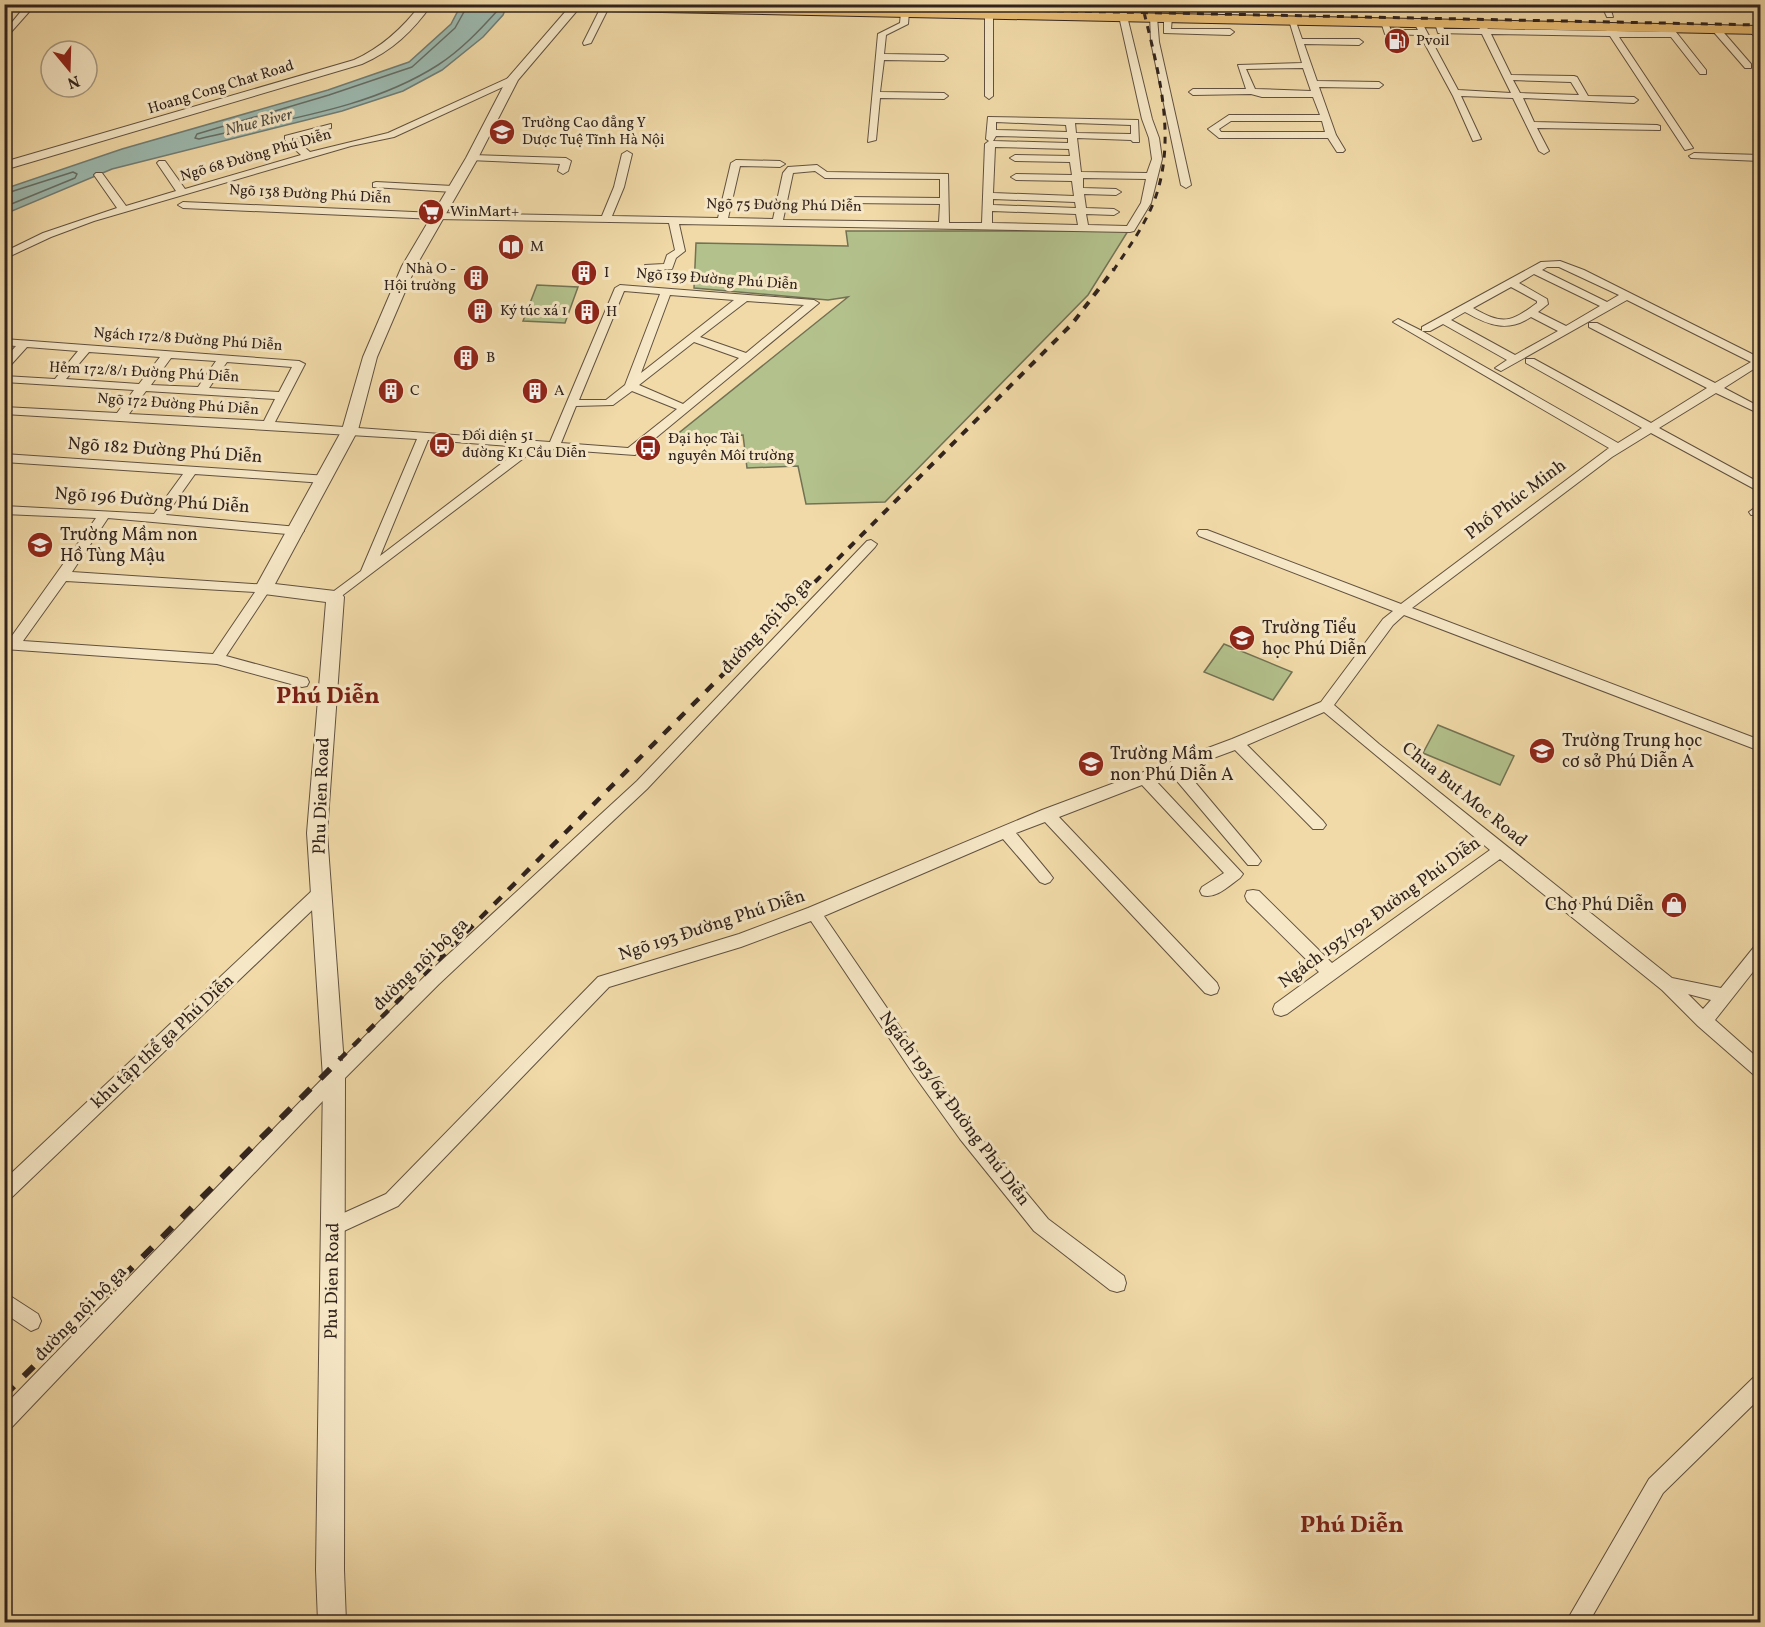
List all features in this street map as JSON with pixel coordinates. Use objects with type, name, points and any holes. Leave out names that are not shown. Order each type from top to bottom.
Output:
[{"type":"highway","points":[[460,4],[989,13],[1061,10],[1123,16],[1145,9],[1608,19],[1752,27]]},
{"type":"highway","points":[[1145,9],[1168,17],[1383,21],[1420,27],[1437,22],[1483,27],[1608,19],[1671,31],[1752,27]]},
{"type":"street","points":[[4,38],[32,4]]},
{"type":"street","name":"Hoang Cong Chat Road","points":[[4,166],[358,62],[391,45],[411,26],[427,4]]},
{"type":"street","points":[[1726,4],[1761,7]]},
{"type":"street","points":[[217,659],[264,588],[350,430],[370,357],[409,266],[435,218],[472,158],[513,79],[576,6]]},
{"type":"street","points":[[587,43],[605,7]]},
{"type":"street","points":[[1145,9],[1155,42],[1185,185]]},
{"type":"street","points":[[871,140],[882,34],[904,24],[911,10]]},
{"type":"street","points":[[989,13],[989,96]]},
{"type":"street","points":[[989,196],[1151,176],[1157,159],[1123,16]]},
{"type":"street","points":[[1168,17],[1167,31],[1230,32]]},
{"type":"street","points":[[1291,19],[1331,135],[1340,150]]},
{"type":"street","points":[[1608,19],[1691,152],[1761,158]]},
{"type":"street","points":[[1420,27],[1476,139]]},
{"type":"street","points":[[1483,27],[1544,151]]},
{"type":"street","points":[[1715,28],[1748,66]]},
{"type":"street","points":[[1671,31],[1703,72]]},
{"type":"street","points":[[1298,41],[1359,42]]},
{"type":"street","points":[[880,57],[944,58]]},
{"type":"street","points":[[1251,91],[1241,67],[1306,65]]},
{"type":"street","points":[[1506,77],[1574,79],[1586,99]]},
{"type":"street","name":"Ngõ 68 Đường Phú Diễn","points":[[4,256],[47,235],[123,209],[308,156],[391,135],[513,79]]},
{"type":"street","points":[[1313,84],[1379,85]]},
{"type":"street","points":[[1193,92],[1240,93],[1251,91],[1262,94],[1316,94]]},
{"type":"street","points":[[1455,93],[1634,100]]},
{"type":"street","points":[[877,95],[944,96]]},
{"type":"street","points":[[1325,118],[1229,118],[1213,129],[1219,135],[1331,135]]},
{"type":"street","points":[[987,226],[991,119],[1071,133]]},
{"type":"street","points":[[1083,228],[1070,120],[1135,122],[1136,136]]},
{"type":"street","points":[[1531,125],[1657,128]]},
{"type":"street","points":[[308,156],[288,138],[328,126]]},
{"type":"street","points":[[991,139],[1071,133],[1136,136],[1151,130]]},
{"type":"street","points":[[606,219],[619,187],[627,154]]},
{"type":"street","points":[[472,158],[566,161],[563,171]]},
{"type":"street","points":[[1016,158],[1076,159]]},
{"type":"street","points":[[162,163],[182,192]]},
{"type":"street","points":[[723,220],[736,163],[780,164]]},
{"type":"street","points":[[778,221],[788,172],[791,169],[817,168],[825,175],[850,188],[945,201]]},
{"type":"street","points":[[99,175],[123,209]]},
{"type":"street","points":[[850,188],[945,176],[944,225]]},
{"type":"street","name":"Ngõ 75 Đường Phú Diễn","points":[[435,218],[673,219],[1130,229],[1146,203],[1151,176]]},
{"type":"street","points":[[1016,177],[1116,192]]},
{"type":"street","points":[[1032,184],[1078,186]]},
{"type":"street","points":[[376,185],[453,189]]},
{"type":"street","points":[[848,223],[850,188]]},
{"type":"street","name":"Ngõ 138 Đường Phú Diễn","points":[[183,206],[435,218]]},
{"type":"street","points":[[988,208],[1114,212]]},
{"type":"street","points":[[339,215],[435,218]]},
{"type":"street","points":[[649,267],[668,267],[671,257],[680,251],[673,219]]},
{"type":"street","points":[[1426,329],[1545,264],[1560,264],[1625,301],[1760,362]]},
{"type":"street","points":[[1534,270],[1607,306]]},
{"type":"street","points":[[1465,308],[1498,325],[1511,324],[1528,315],[1544,302],[1511,283]]},
{"type":"street","name":"Ngõ 139 Đường Phú Diễn","points":[[350,430],[535,444],[554,446],[631,452],[814,303],[620,288],[554,446]]},
{"type":"street","points":[[630,386],[666,291]]},
{"type":"street","points":[[572,403],[609,403],[745,297]]},
{"type":"street","points":[[1625,301],[1593,325],[1530,361],[1505,371],[1515,360],[1560,333],[1607,306],[1625,301]]},
{"type":"street","points":[[1528,315],[1560,333]]},
{"type":"street","points":[[1443,320],[1515,360]]},
{"type":"street","points":[[1398,322],[1618,448]]},
{"type":"street","points":[[1593,325],[1761,411]]},
{"type":"street","points":[[693,338],[747,357]]},
{"type":"street","name":"Ngách 172/8 Đường Phú Diễn","points":[[4,342],[299,364],[267,426]]},
{"type":"street","points":[[4,366],[24,344]]},
{"type":"street","points":[[57,383],[86,348]]},
{"type":"street","points":[[120,417],[169,353]]},
{"type":"street","points":[[201,391],[225,357]]},
{"type":"street","points":[[1530,361],[1761,488]]},
{"type":"street","name":"Phố Phúc Minh","points":[[1326,706],[1388,622],[1402,609],[1618,448],[1760,362]]},
{"type":"street","name":"Hẻm 172/8/1 Đường Phú Diễn","points":[[4,379],[282,396]]},
{"type":"street","points":[[630,386],[684,408]]},
{"type":"street","name":"Ngõ 172 Đường Phú Diễn","points":[[4,410],[350,430]]},
{"type":"street","points":[[366,574],[423,436]]},
{"type":"street","points":[[63,576],[264,588],[335,597],[535,444]]},
{"type":"street","name":"Ngõ 182 Đường Phú Diễn","points":[[4,458],[324,479]]},
{"type":"street","points":[[158,519],[191,471]]},
{"type":"street","name":"Ngõ 196 Đường Phú Diễn","points":[[4,510],[105,514],[297,531]]},
{"type":"street","points":[[8,644],[63,576],[105,514]]},
{"type":"street","points":[[1203,533],[1761,746]]},
{"type":"street","name":"đường nội bộ ga","points":[[4,1421],[334,1078],[433,979],[642,785],[870,544]]},
{"type":"street","name":"Phu Dien Road","points":[[332,1623],[330,1570],[334,1078],[317,833],[335,597]]},
{"type":"street","points":[[8,644],[217,659],[302,682]]},
{"type":"street","points":[[1253,861],[1173,766],[1237,743],[1326,706]]},
{"type":"street","name":"Chua But Moc Road","points":[[1326,706],[1668,985],[1761,1070]]},
{"type":"street","points":[[1237,743],[1318,825]]},
{"type":"street","name":"Ngõ 193 Đường Phú Diễn","points":[[333,1227],[392,1200],[604,982],[741,940],[814,913],[1005,831],[1173,766]]},
{"type":"street","points":[[1143,777],[1235,874],[1208,891]]},
{"type":"street","points":[[1047,814],[1211,988]]},
{"type":"street","points":[[1005,831],[1045,878]]},
{"type":"street","name":"Ngách 193/192 Đường Phú Diễn","points":[[1281,1008],[1501,850]]},
{"type":"street","name":"khu tập thể ga Phú Diễn","points":[[4,1193],[322,891]]},
{"type":"street","points":[[1253,896],[1331,973]]},
{"type":"street","name":"Ngách 193/64 Đường Phú Diễn","points":[[814,913],[920,1070],[966,1133],[1035,1218],[1041,1225],[1117,1282]]},
{"type":"street","points":[[1704,1020],[1761,952]]},
{"type":"street","points":[[1668,985],[1683,986],[1724,996]]},
{"type":"street","points":[[4,1301],[31,1321]]},
{"type":"street","points":[[1578,1623],[1584,1608],[1656,1486],[1761,1385]]},
{"type":"green space","points":[[846,231],[1128,231],[1088,295],[885,502],[806,504],[798,466],[747,468],[743,435],[675,436],[848,297],[828,300],[694,288],[696,243],[848,246]]},
{"type":"green space","points":[[537,285],[578,287],[565,323],[523,321]]},
{"type":"green space","points":[[1224,644],[1292,672],[1273,700],[1204,672]]},
{"type":"green space","points":[[1438,725],[1514,756],[1500,785],[1423,753]]},
{"type":"water","name":"Nhue River","points":[[461,5],[507,5],[503,15],[483,37],[442,70],[403,91],[342,111],[112,169],[5,214],[4,189],[122,149],[328,90],[409,62],[451,24]]},
{"type":"railway","points":[[721,4],[1144,13]]},
{"type":"railway","points":[[1142,4],[1144,13]]},
{"type":"railway","points":[[1113,271],[1151,209],[1159,186],[1163,163],[1165,140],[1162,94],[1144,13]]},
{"type":"railway","points":[[1144,13],[1760,25]]},
{"type":"railway","points":[[781,616],[1072,324],[1114,269]]},
{"type":"railway","points":[[339,1060],[782,615]]},
{"type":"railway","points":[[4,1396],[341,1058]]},
{"type":"place","name":"Pvoil","points":[[1397,41]]},
{"type":"place","name":"Trường Cao đẳng Y Dược Tuệ Tĩnh Hà Nội","points":[[502,132]]},
{"type":"place","name":"WinMart+","points":[[431,212]]},
{"type":"place","name":"M","points":[[511,247]]},
{"type":"place","name":"I","points":[[584,273]]},
{"type":"place","name":"Nhà O - Hội trường","points":[[476,278]]},
{"type":"place","name":"Ký túc xá 1","points":[[480,311]]},
{"type":"place","name":"H","points":[[587,312]]},
{"type":"place","name":"B","points":[[466,358]]},
{"type":"place","name":"C","points":[[391,391]]},
{"type":"place","name":"A","points":[[535,391]]},
{"type":"place","name":"Đối diện 51 đường K1 Cầu Diễn","points":[[442,445]]},
{"type":"place","name":"Đại học Tài nguyên Môi trường","points":[[648,448]]},
{"type":"place","name":"Trường Mầm non Hồ Tùng Mậu","points":[[40,545]]},
{"type":"place","name":"Trường Tiểu học Phú Diễn","points":[[1242,638]]},
{"type":"place","name":"Trường Trung học cơ sở Phú Diễn A","points":[[1542,751]]},
{"type":"place","name":"Trường Mầm non Phú Diễn A","points":[[1091,764]]},
{"type":"place","name":"Chợ Phú Diễn","points":[[1674,905]]},
{"type":"district","name":"Phú Diễn","points":[[328,697]]},
{"type":"district","name":"Phú Diễn","points":[[1352,1526]]}]
